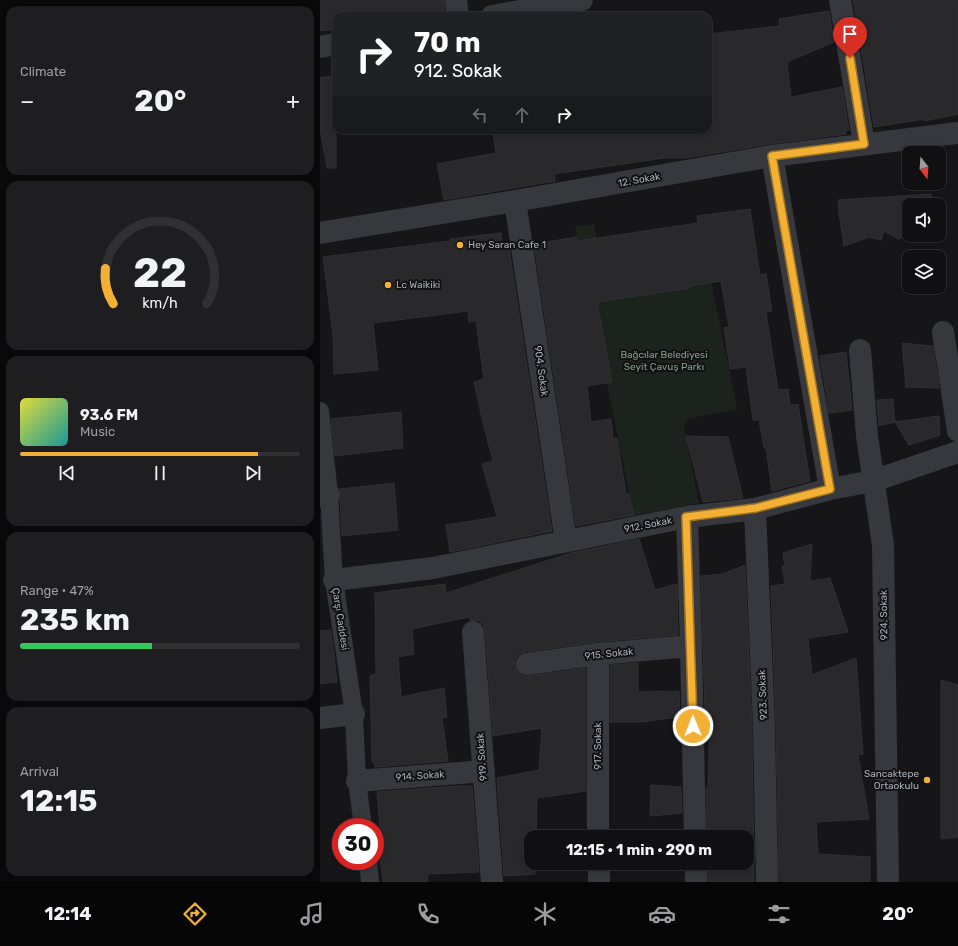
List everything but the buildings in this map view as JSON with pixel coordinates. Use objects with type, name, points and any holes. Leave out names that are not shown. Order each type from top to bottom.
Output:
[{"type":"street","points":[[456,0],[458,12]]},
{"type":"street","points":[[514,12],[582,0]]},
{"type":"street","points":[[840,0],[864,144]]},
{"type":"street","points":[[320,47],[332,45]]},
{"type":"street","name":"12. Sokak","points":[[320,233],[515,201],[772,156],[958,133]]},
{"type":"street","points":[[772,156],[830,489]]},
{"type":"street","name":"904. Sokak","points":[[515,201],[566,541]]},
{"type":"street","points":[[943,332],[958,431]]},
{"type":"street","name":"924. Sokak","points":[[860,350],[872,481],[883,545],[888,882]]},
{"type":"street","name":"Çarşı Caddesi","points":[[320,411],[324,495],[334,580],[354,714],[357,781],[362,818]]},
{"type":"street","name":"912. Sokak","points":[[334,580],[432,568],[686,517],[756,508],[830,489],[872,481],[958,452]]},
{"type":"street","name":"923. Sokak","points":[[756,508],[764,727],[767,882]]},
{"type":"street","points":[[686,517],[691,646],[695,830]]},
{"type":"street","name":"919. Sokak","points":[[473,632],[492,882]]},
{"type":"street","name":"915. Sokak","points":[[527,664],[598,654],[691,646]]},
{"type":"street","name":"917. Sokak","points":[[598,654],[598,830]]},
{"type":"street","points":[[320,718],[354,714]]},
{"type":"street","name":"914. Sokak","points":[[357,781],[484,771]]},
{"type":"street","points":[[369,870],[370,882]]},
{"type":"street","points":[[599,870],[599,882]]},
{"type":"street","points":[[696,870],[696,882]]},
{"type":"green space","name":"Bağcılar Belediyesi Seyit Çavuş Parkı","points":[[594,224],[608,298],[711,281],[737,409],[687,419],[684,427],[699,503],[634,516],[575,226]]},
{"type":"place","name":"Hey Saran Cafe 1","points":[[460,245]]},
{"type":"place","name":"Lc Waikiki","points":[[388,285]]},
{"type":"place","name":"Sancaktepe Ortaokulu","points":[[927,780]]},
{"type":"route","points":[[693,726],[686,517],[756,508],[830,489],[772,156],[864,144],[850,58]]}]
